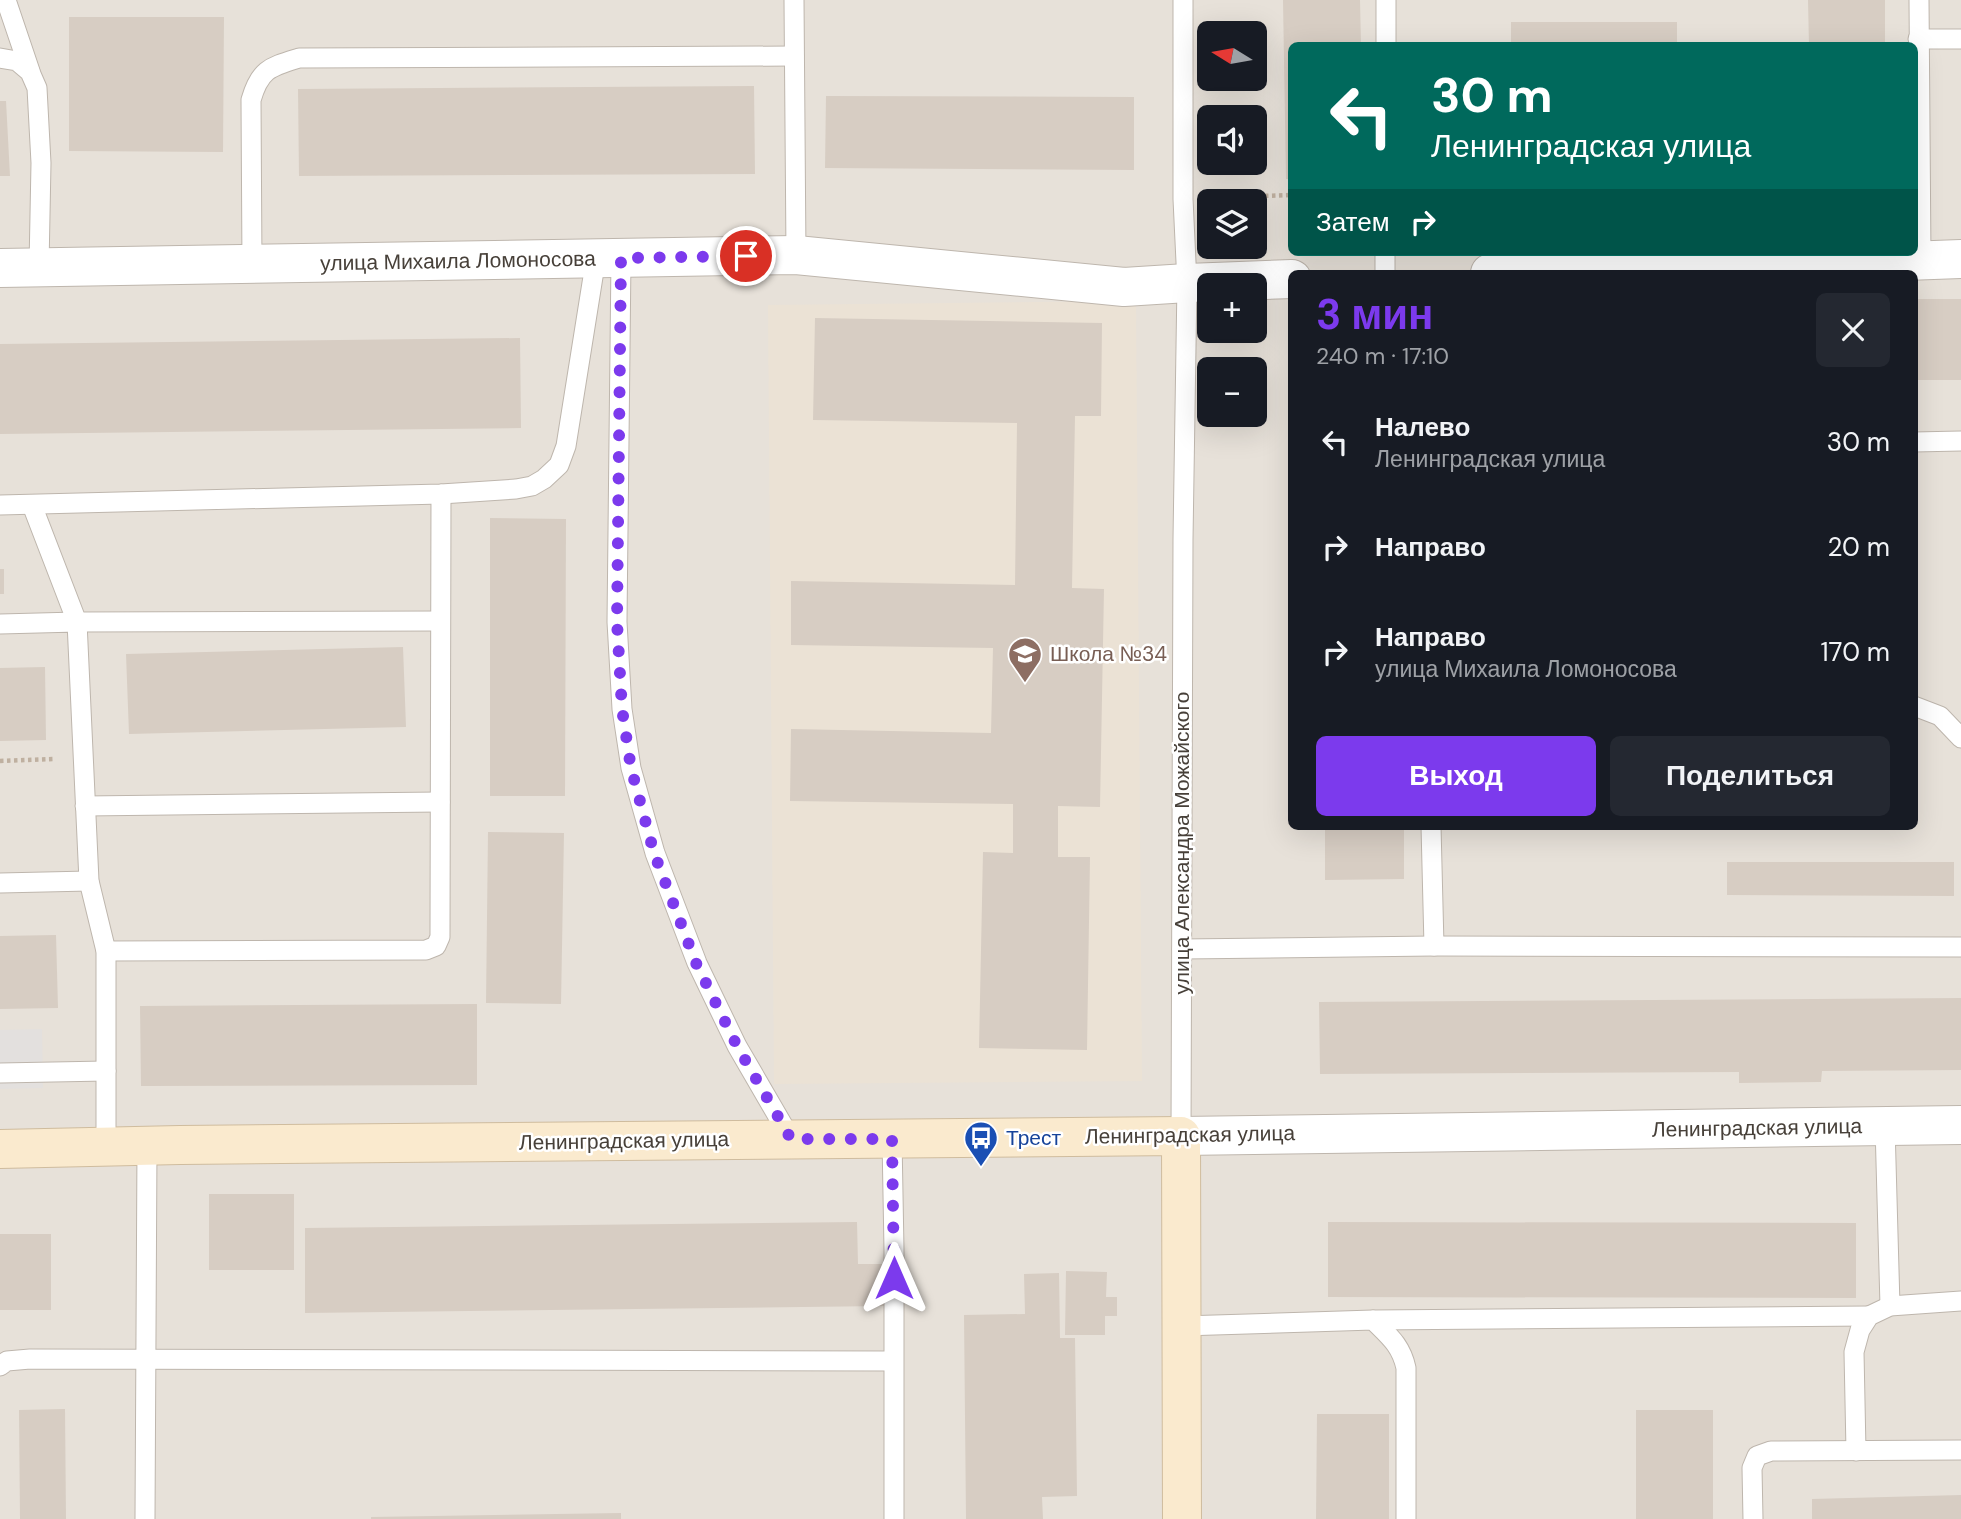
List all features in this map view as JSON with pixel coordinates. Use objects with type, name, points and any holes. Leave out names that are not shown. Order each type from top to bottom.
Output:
[{"type":"street","name":"улица Михаила Ломоносова","points":[[0,268],[796,255],[1124,287],[1288,279]]},
{"type":"street","points":[[1616,270],[1961,259]]},
{"type":"street","name":"Ленинградская улица","points":[[0,1149],[1961,1125]]},
{"type":"street","name":"улица Александра Можайского","points":[[1181,1136],[1182,1519]]},
{"type":"lane","points":[[6,0],[37,88],[41,163],[39,267]]},
{"type":"lane","points":[[794,0],[796,255]]},
{"type":"lane","name":"улица Александра Можайского","points":[[1181,1136],[1183,539],[1187,283],[1183,199],[1183,0]]},
{"type":"lane","points":[[1386,0],[1386,42]]},
{"type":"lane","points":[[1919,0],[1921,260]]},
{"type":"lane","points":[[1918,39],[1961,39]]},
{"type":"lane","points":[[252,265],[251,100],[256,83],[267,71],[281,64],[299,58],[794,56]]},
{"type":"lane","points":[[0,58],[17,61],[30,72]]},
{"type":"lane","points":[[0,505],[441,494],[532,486],[559,465],[566,446],[609,258]]},
{"type":"lane","points":[[609,258],[617,622],[622,709],[631,768],[654,853],[696,963],[737,1046],[791,1139]]},
{"type":"lane","points":[[1918,442],[1961,441]]},
{"type":"lane","points":[[106,951],[426,950],[436,946],[440,937],[441,494]]},
{"type":"lane","points":[[32,505],[77,622],[89,881],[106,951],[106,1147]]},
{"type":"lane","points":[[0,624],[440,621]]},
{"type":"lane","points":[[1918,708],[1940,716],[1961,738]]},
{"type":"lane","points":[[85,806],[440,802]]},
{"type":"lane","points":[[1431,830],[1434,947]]},
{"type":"lane","points":[[0,883],[89,881]]},
{"type":"lane","points":[[1182,949],[1961,947]]},
{"type":"lane","points":[[0,1073],[106,1071]]},
{"type":"lane","points":[[1885,1126],[1890,1306]]},
{"type":"lane","points":[[892,1139],[894,1519]]},
{"type":"lane","points":[[145,1519],[147,1146]]},
{"type":"lane","points":[[1182,1326],[1373,1320],[1869,1316],[1890,1306],[1961,1301]]},
{"type":"lane","points":[[1856,1451],[1854,1352],[1860,1330],[1869,1316]]},
{"type":"lane","points":[[1373,1320],[1397,1344],[1406,1368],[1406,1519]]},
{"type":"lane","points":[[0,1366],[7,1361],[30,1359],[893,1361]]},
{"type":"lane","points":[[1752,1519],[1752,1468],[1757,1456],[1770,1451],[1961,1450]]},
{"type":"path","points":[[1267,196],[1288,195]]},
{"type":"path","points":[[0,761],[83,758]]},
{"type":"shaded area","points":[[0,0],[1961,0],[1961,1519],[0,1519]]},
{"type":"shaded area","points":[[1136,301],[1142,1081],[774,1084],[768,305]]},
{"type":"shaded area","points":[[42,1029],[43,1088],[0,1089],[0,1030]]},
{"type":"building","points":[[1283,0],[1360,0],[1361,42],[1288,42],[1286,179]]},
{"type":"building","points":[[1808,0],[1885,0],[1885,42],[1809,42]]},
{"type":"building","points":[[69,17],[224,17],[223,152],[69,151]]},
{"type":"building","points":[[1511,22],[1677,22],[1677,42],[1511,42]]},
{"type":"building","points":[[754,86],[755,174],[299,176],[298,89]]},
{"type":"building","points":[[826,96],[1134,97],[1134,170],[825,168]]},
{"type":"building","points":[[0,101],[6,101],[10,176],[0,176]]},
{"type":"building","points":[[1918,299],[1961,299],[1961,380],[1918,380]]},
{"type":"building","points":[[815,318],[1102,323],[1101,416],[1075,416],[1072,588],[1104,589],[1100,807],[1058,806],[1058,857],[1090,857],[1087,1050],[979,1048],[983,852],[1013,853],[1013,804],[790,801],[791,729],[991,733],[993,648],[791,645],[791,581],[1015,585],[1017,423],[813,420]]},
{"type":"building","points":[[520,338],[521,428],[0,434],[0,344]]},
{"type":"building","points":[[490,518],[566,519],[565,796],[490,796]]},
{"type":"building","points":[[0,569],[4,569],[4,594],[0,594]]},
{"type":"building","points":[[403,647],[406,727],[129,734],[126,654]]},
{"type":"building","points":[[45,667],[46,740],[0,741],[0,668]]},
{"type":"building","points":[[1325,830],[1404,830],[1404,879],[1325,880]]},
{"type":"building","points":[[488,832],[564,833],[561,1004],[486,1003]]},
{"type":"building","points":[[1727,862],[1954,862],[1954,896],[1727,895]]},
{"type":"building","points":[[56,935],[58,1008],[0,1009],[0,936]]},
{"type":"building","points":[[1961,998],[1961,1070],[1822,1071],[1821,1082],[1739,1083],[1739,1072],[1320,1074],[1319,1002]]},
{"type":"building","points":[[477,1004],[477,1085],[141,1086],[140,1006]]},
{"type":"building","points":[[209,1194],[294,1194],[294,1270],[209,1270]]},
{"type":"building","points":[[857,1222],[858,1264],[883,1264],[884,1306],[305,1313],[305,1228]]},
{"type":"building","points":[[1328,1222],[1856,1223],[1856,1298],[1328,1297]]},
{"type":"building","points":[[0,1234],[51,1234],[51,1310],[0,1310]]},
{"type":"building","points":[[1066,1271],[1107,1272],[1106,1297],[1117,1297],[1117,1316],[1105,1316],[1105,1335],[1065,1335]]},
{"type":"building","points":[[1059,1273],[1060,1338],[1075,1338],[1077,1496],[1042,1497],[1043,1519],[966,1519],[964,1315],[1025,1314],[1024,1274]]},
{"type":"building","points":[[65,1409],[66,1519],[20,1519],[19,1410]]},
{"type":"building","points":[[1636,1410],[1713,1410],[1713,1519],[1636,1519]]},
{"type":"building","points":[[1317,1414],[1389,1414],[1389,1519],[1316,1519]]},
{"type":"building","points":[[1961,1495],[1961,1519],[1812,1519],[1812,1499]]},
{"type":"building","points":[[621,1513],[621,1519],[371,1519],[371,1517]]},
{"type":"place","name":"Школа №34","points":[[1025,684]]},
{"type":"place","name":"Трест","points":[[981,1168]]},
{"type":"route","points":[[746,256],[621,258],[617,622],[622,709],[631,768],[654,853],[696,963],[737,1046],[791,1139],[892,1139],[894,1278]]}]
